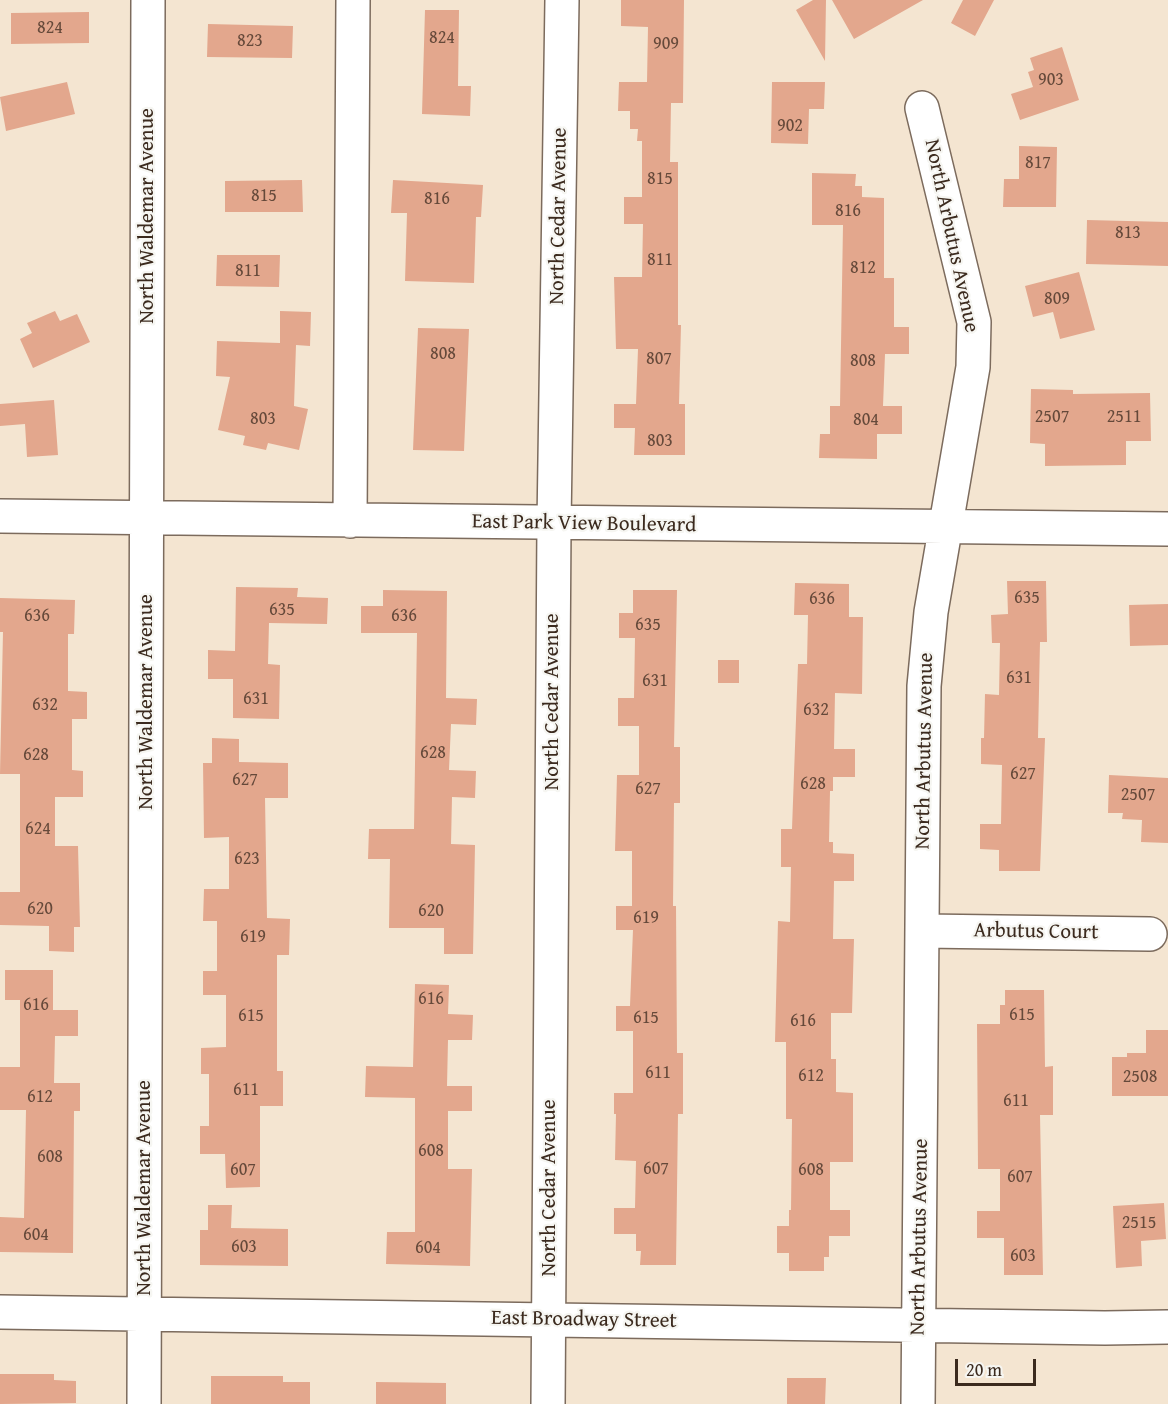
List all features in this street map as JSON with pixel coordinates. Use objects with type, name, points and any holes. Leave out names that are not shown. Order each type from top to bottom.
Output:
[{"type":"street","name":"North Waldemar Avenue","points":[[144,1404],[148,0]]},
{"type":"street","points":[[350,521],[352,0]]},
{"type":"street","name":"North Cedar Avenue","points":[[548,1404],[554,524],[562,0]]},
{"type":"street","name":"North Arbutus Avenue","points":[[918,1404],[924,686],[931,612],[973,367],[974,322],[922,108]]},
{"type":"street","name":"East Park View Boulevard","points":[[0,516],[1168,530]]},
{"type":"street","name":"Arbutus Court","points":[[922,931],[1150,934]]},
{"type":"street","name":"East Broadway Street","points":[[0,1312],[919,1325],[1168,1326]]},
{"type":"building","points":[[621,0],[684,0],[683,103],[671,103],[670,162],[678,162],[678,325],[681,325],[679,404],[685,404],[685,455],[634,455],[635,428],[614,428],[614,404],[636,404],[638,349],[616,349],[614,277],[642,277],[643,224],[624,224],[624,197],[642,197],[642,141],[637,141],[638,129],[630,129],[630,111],[618,111],[619,82],[647,82],[648,27],[621,26]]},
{"type":"building","points":[[813,0],[826,0],[825,61],[796,10]]},
{"type":"building","points":[[832,0],[923,0],[854,39]]},
{"type":"building","points":[[963,0],[994,0],[975,36],[951,23]]},
{"type":"building","points":[[425,10],[459,10],[458,86],[471,86],[470,116],[422,114]]},
{"type":"building","points":[[89,12],[89,43],[11,44],[11,13]]},
{"type":"building","points":[[208,24],[293,26],[292,58],[207,57]]},
{"type":"building","points":[[1062,47],[1079,100],[1020,120],[1011,94],[1033,87],[1028,72],[1034,70],[1030,58]]},
{"type":"building","points":[[67,82],[75,114],[6,131],[0,97]]},
{"type":"building","points":[[772,82],[825,82],[824,109],[809,109],[808,144],[771,143]]},
{"type":"building","points":[[1019,146],[1057,147],[1056,207],[1003,207],[1004,179],[1019,179]]},
{"type":"building","points":[[812,173],[856,174],[855,186],[862,186],[862,197],[884,198],[884,278],[894,278],[894,327],[909,327],[909,354],[885,354],[883,406],[902,406],[902,434],[877,434],[877,459],[819,458],[820,434],[830,434],[830,406],[840,406],[843,225],[812,225]]},
{"type":"building","points":[[302,180],[303,212],[225,212],[225,181]]},
{"type":"building","points":[[393,180],[483,185],[481,217],[476,217],[474,283],[405,281],[407,213],[391,213]]},
{"type":"building","points":[[1087,220],[1168,222],[1168,266],[1086,264]]},
{"type":"building","points":[[217,255],[280,255],[279,287],[216,286]]},
{"type":"building","points":[[1079,272],[1095,330],[1060,339],[1053,312],[1033,317],[1025,286]]},
{"type":"building","points":[[55,311],[60,321],[77,314],[90,342],[33,368],[20,339],[32,333],[27,323]]},
{"type":"building","points":[[280,311],[311,312],[310,346],[296,345],[294,406],[308,409],[299,450],[268,443],[266,450],[243,445],[245,436],[218,430],[230,377],[216,376],[217,341],[280,343]]},
{"type":"building","points":[[418,328],[469,329],[464,451],[413,450]]},
{"type":"building","points":[[1031,389],[1073,390],[1073,394],[1150,393],[1151,441],[1126,441],[1126,465],[1045,466],[1045,444],[1030,443]]},
{"type":"building","points":[[54,400],[58,455],[27,457],[25,424],[0,426],[0,404]]},
{"type":"building","points":[[1007,581],[1046,581],[1047,642],[1040,642],[1038,738],[1045,738],[1040,871],[999,871],[999,850],[980,849],[980,824],[1001,824],[1002,765],[981,764],[981,738],[984,738],[985,694],[999,695],[1000,643],[992,643],[991,615],[1008,614]]},
{"type":"building","points":[[795,583],[849,584],[849,617],[863,617],[862,694],[835,693],[834,749],[855,749],[855,777],[833,777],[833,791],[830,791],[829,842],[833,842],[833,853],[854,854],[854,881],[834,881],[833,939],[854,939],[852,1013],[831,1013],[831,1059],[836,1059],[836,1092],[853,1093],[853,1162],[830,1162],[830,1210],[850,1210],[850,1236],[829,1236],[829,1257],[824,1257],[824,1271],[789,1271],[789,1253],[777,1253],[777,1226],[789,1226],[789,1210],[791,1210],[792,1119],[786,1119],[786,1042],[775,1042],[778,921],[790,922],[791,867],[781,867],[781,829],[792,829],[798,664],[807,664],[808,615],[794,615]]},
{"type":"building","points":[[236,587],[298,588],[297,597],[328,598],[327,624],[269,623],[268,664],[280,665],[279,719],[233,718],[233,679],[208,679],[208,650],[235,651]]},
{"type":"building","points":[[383,590],[447,591],[446,698],[477,699],[476,725],[451,724],[449,770],[476,771],[475,798],[452,797],[451,844],[475,845],[473,954],[444,954],[444,928],[389,928],[390,859],[368,859],[369,829],[414,829],[417,633],[361,633],[361,606],[383,606]]},
{"type":"building","points":[[633,590],[677,590],[674,747],[680,747],[680,803],[674,803],[673,906],[676,906],[677,1053],[683,1053],[683,1114],[678,1114],[676,1265],[640,1265],[641,1251],[636,1251],[636,1234],[614,1234],[614,1208],[635,1208],[636,1161],[615,1160],[616,1114],[614,1114],[614,1093],[633,1093],[633,1031],[616,1031],[616,1006],[630,1006],[633,930],[616,930],[616,906],[632,906],[632,851],[615,851],[617,775],[639,775],[639,726],[618,726],[618,698],[634,698],[635,638],[619,638],[619,613],[633,613]]},
{"type":"building","points":[[0,598],[75,600],[74,634],[68,634],[68,691],[87,692],[87,719],[72,719],[72,770],[83,771],[83,797],[55,797],[55,846],[78,846],[80,927],[74,927],[74,952],[49,951],[49,926],[0,925],[0,892],[20,892],[20,774],[0,774],[3,632],[0,632]]},
{"type":"building","points":[[1168,604],[1168,645],[1130,646],[1129,605]]},
{"type":"building","points":[[718,660],[739,660],[739,683],[718,683]]},
{"type":"building","points":[[212,738],[239,739],[239,762],[288,763],[288,798],[265,798],[267,918],[290,919],[289,955],[277,955],[277,1071],[283,1071],[283,1106],[260,1106],[260,1187],[226,1188],[225,1154],[200,1154],[200,1126],[209,1126],[209,1074],[201,1074],[201,1048],[226,1047],[226,995],[203,995],[203,971],[217,971],[217,921],[203,921],[204,889],[229,889],[229,837],[204,838],[203,763],[212,763]]},
{"type":"building","points":[[1109,775],[1168,778],[1168,843],[1141,842],[1142,820],[1122,819],[1123,813],[1108,813]]},
{"type":"building","points":[[5,970],[53,970],[53,1010],[78,1010],[78,1036],[55,1036],[54,1083],[80,1083],[80,1111],[74,1111],[73,1253],[0,1252],[0,1217],[24,1218],[26,1110],[0,1110],[0,1067],[20,1067],[20,1000],[5,1000]]},
{"type":"building","points":[[415,984],[449,985],[448,1014],[473,1015],[472,1040],[448,1040],[447,1086],[472,1086],[472,1111],[448,1111],[448,1169],[472,1169],[470,1266],[386,1264],[387,1232],[415,1232],[415,1098],[365,1097],[366,1066],[413,1067]]},
{"type":"building","points":[[1005,990],[1044,990],[1045,1067],[1053,1066],[1053,1115],[1040,1115],[1043,1275],[1004,1275],[1004,1238],[977,1238],[977,1211],[1000,1211],[1000,1169],[978,1169],[977,1024],[1000,1024],[1000,1005],[1005,1005]]},
{"type":"building","points":[[1146,1030],[1168,1030],[1168,1096],[1112,1096],[1112,1057],[1127,1057],[1127,1053],[1146,1053]]},
{"type":"building","points":[[1164,1203],[1166,1239],[1141,1241],[1142,1266],[1116,1268],[1113,1206]]},
{"type":"building","points":[[208,1205],[232,1205],[231,1228],[288,1229],[288,1266],[200,1265],[200,1230],[208,1230]]},
{"type":"building","points":[[0,1374],[54,1374],[54,1380],[76,1381],[76,1403],[0,1404]]},
{"type":"building","points":[[211,1376],[283,1376],[283,1382],[310,1382],[310,1404],[211,1404]]},
{"type":"building","points":[[787,1378],[826,1378],[825,1404],[787,1404]]},
{"type":"building","points":[[376,1382],[446,1383],[446,1404],[376,1404]]}]
